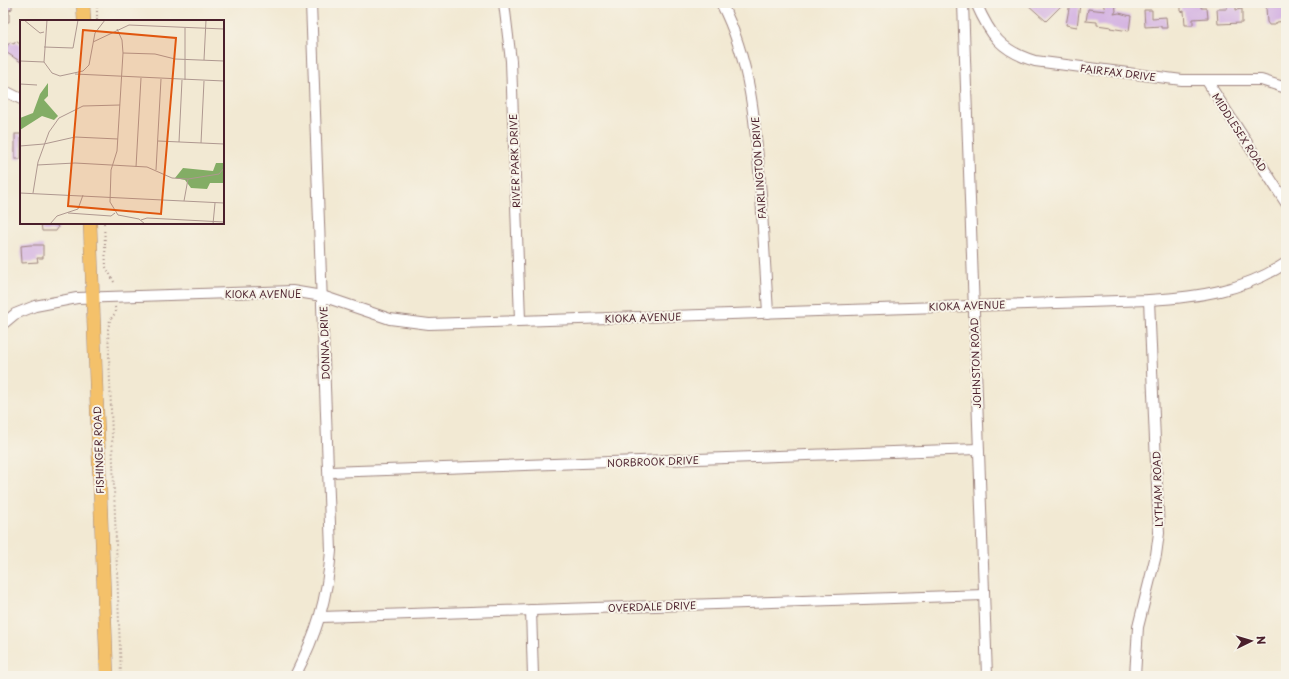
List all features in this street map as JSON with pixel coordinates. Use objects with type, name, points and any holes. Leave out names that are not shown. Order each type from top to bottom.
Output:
[{"type":"main road","points":[[83,3],[84,20]]},
{"type":"main road","name":"FISHINGER ROAD","points":[[90,224],[107,676]]},
{"type":"street","name":"DONNA DRIVE","points":[[295,676],[321,617],[328,581],[331,551],[312,3]]},
{"type":"street","name":"RIVER PARK DRIVE","points":[[504,3],[510,61],[520,320]]},
{"type":"street","name":"FAIRLINGTON DRIVE","points":[[722,3],[746,72],[754,113],[759,150],[768,313]]},
{"type":"street","name":"JOHNSTON ROAD","points":[[963,3],[987,676]]},
{"type":"street","name":"FAIRFAX DRIVE","points":[[976,3],[984,21],[1004,47],[1018,56],[1035,61],[1207,81],[1261,80],[1286,88]]},
{"type":"street","name":"MIDDLESEX ROAD","points":[[1207,81],[1286,203]]},
{"type":"street","points":[[3,90],[20,98]]},
{"type":"street","name":"KIOKA AVENUE","points":[[3,324],[15,314],[35,306],[55,301],[92,297],[286,292],[322,296],[390,319],[417,323],[768,313],[973,304],[1149,300],[1186,298],[1224,291],[1264,277],[1286,263]]},
{"type":"street","name":"LYTHAM ROAD","points":[[1135,676],[1138,627],[1156,555],[1159,533],[1149,300]]},
{"type":"street","name":"NORBROOK DRIVE","points":[[329,472],[978,449]]},
{"type":"street","name":"OVERDALE DRIVE","points":[[321,617],[984,595]]},
{"type":"street","points":[[531,610],[533,676]]},
{"type":"path","points":[[97,3],[97,20]]},
{"type":"path","points":[[104,224],[106,267],[114,282]]},
{"type":"path","points":[[115,307],[116,312],[110,320],[108,329],[121,676]]},
{"type":"building","points":[[3,3],[12,3],[12,9],[9,10],[9,22],[3,22]]},
{"type":"building","points":[[1064,3],[1046,21],[1027,4]]},
{"type":"building","points":[[1070,3],[1080,4],[1077,27],[1066,25]]},
{"type":"building","points":[[1103,3],[1115,3],[1116,11],[1114,14],[1119,13],[1131,16],[1129,31],[1097,25],[1097,22],[1086,21],[1088,9],[1105,11]]},
{"type":"building","points":[[1181,3],[1201,3],[1201,8],[1207,8],[1208,18],[1193,19],[1193,25],[1185,25],[1184,11],[1181,12]]},
{"type":"building","points":[[1223,3],[1236,3],[1236,10],[1242,9],[1242,23],[1218,24],[1217,9],[1227,9],[1227,6],[1223,6]]},
{"type":"building","points":[[1275,3],[1284,3],[1286,21],[1277,22],[1275,25],[1269,25],[1267,22],[1266,7],[1275,6]]},
{"type":"building","points":[[1144,10],[1152,10],[1152,18],[1166,17],[1167,28],[1161,28],[1161,26],[1145,27]]},
{"type":"building","points":[[16,41],[20,44],[20,61],[4,51],[10,42],[14,44]]},
{"type":"building","points":[[15,134],[20,134],[20,159],[15,159]]},
{"type":"building","points":[[41,224],[56,224],[58,228],[56,231],[42,231]]},
{"type":"building","points":[[43,245],[43,258],[37,258],[38,262],[22,263],[21,246]]}]
